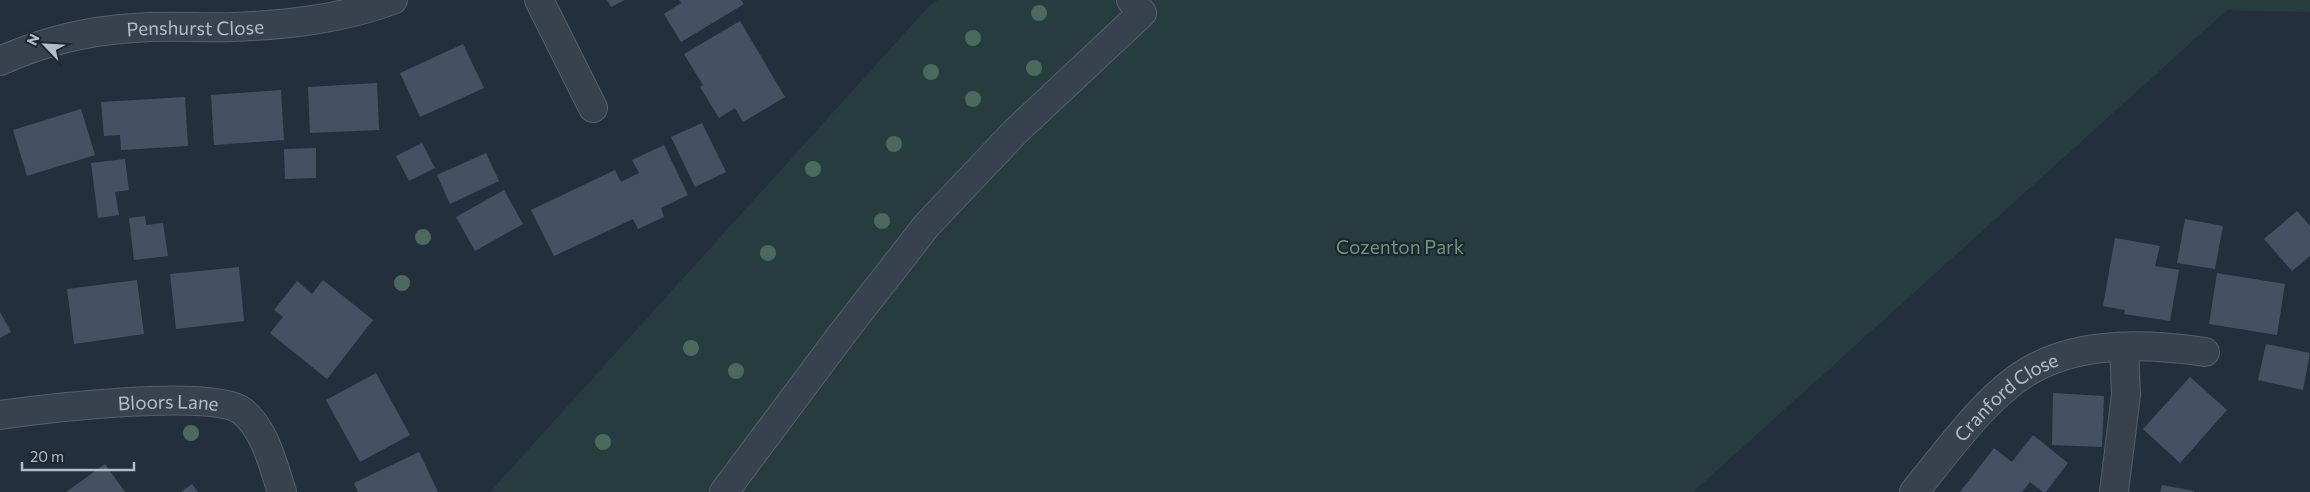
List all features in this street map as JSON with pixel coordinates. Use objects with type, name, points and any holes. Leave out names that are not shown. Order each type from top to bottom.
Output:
[{"type":"street","name":"Penshurst Close","points":[[0,61],[49,42],[102,32],[132,28],[276,25],[345,15],[393,0]]},
{"type":"street","points":[[539,0],[593,108]]},
{"type":"street","points":[[724,492],[927,225],[1016,131],[1142,14],[1131,0]]},
{"type":"street","name":"Cranford Close","points":[[1914,492],[1995,397],[2016,379],[2035,367],[2059,357],[2088,351],[2124,347],[2161,346],[2205,352]]},
{"type":"street","points":[[2114,492],[2126,395],[2124,347]]},
{"type":"street","name":"Bloors Lane","points":[[0,415],[138,402],[194,400],[228,404],[240,409],[256,427],[273,465],[282,492]]},
{"type":"green space","name":"Cozenton Park","points":[[938,0],[2310,0],[2310,12],[2227,10],[1693,492],[490,492],[929,6]]},
{"type":"building","points":[[607,0],[625,0],[611,7]]},
{"type":"building","points":[[679,0],[741,0],[744,4],[681,42],[664,14],[681,3]]},
{"type":"building","points":[[740,21],[785,97],[743,122],[735,108],[719,118],[700,87],[703,85],[684,54]]},
{"type":"building","points":[[463,44],[484,88],[420,117],[400,73]]},
{"type":"building","points":[[377,83],[379,130],[310,133],[308,87]]},
{"type":"building","points":[[281,90],[284,140],[214,145],[211,95]]},
{"type":"building","points":[[185,97],[188,146],[121,150],[120,135],[104,136],[101,102]]},
{"type":"building","points":[[81,109],[95,155],[27,176],[13,130]]},
{"type":"building","points":[[702,123],[726,172],[695,187],[671,137]]},
{"type":"building","points":[[422,143],[435,168],[409,181],[396,156]]},
{"type":"building","points":[[664,145],[688,195],[661,208],[664,217],[638,229],[633,219],[554,256],[531,210],[615,170],[621,182],[639,173],[632,160]]},
{"type":"building","points":[[316,148],[316,178],[285,179],[284,149]]},
{"type":"building","points":[[486,153],[499,181],[450,204],[437,175]]},
{"type":"building","points":[[125,159],[129,190],[115,192],[119,215],[98,218],[91,163]]},
{"type":"building","points":[[504,190],[523,224],[475,251],[456,217]]},
{"type":"building","points":[[2297,211],[2310,226],[2310,256],[2292,271],[2264,239]]},
{"type":"building","points":[[145,216],[146,225],[163,223],[168,256],[134,260],[129,218]]},
{"type":"building","points":[[2185,219],[2223,226],[2215,269],[2177,263]]},
{"type":"building","points":[[2115,238],[2160,246],[2155,266],[2179,270],[2170,321],[2124,314],[2125,310],[2103,306]]},
{"type":"building","points":[[239,267],[244,321],[176,329],[170,274]]},
{"type":"building","points":[[2217,273],[2285,284],[2277,335],[2209,324]]},
{"type":"building","points":[[137,280],[144,334],[74,344],[67,289]]},
{"type":"building","points":[[323,280],[373,320],[327,379],[270,333],[283,317],[274,310],[297,281],[312,294]]},
{"type":"building","points":[[0,312],[11,332],[0,338]]},
{"type":"building","points":[[2266,344],[2310,353],[2303,390],[2258,380]]},
{"type":"building","points":[[376,373],[410,435],[360,462],[326,400]]},
{"type":"building","points":[[2190,377],[2227,410],[2180,463],[2143,429]]},
{"type":"building","points":[[2053,393],[2104,396],[2102,447],[2052,445]]},
{"type":"building","points":[[2033,435],[2068,463],[2046,492],[2043,492],[2030,482],[2022,492],[1960,492],[1994,448],[2012,462]]},
{"type":"building","points":[[419,452],[438,492],[358,492],[354,483]]},
{"type":"building","points":[[105,464],[125,492],[66,492]]},
{"type":"building","points":[[192,484],[198,492],[181,492]]},
{"type":"building","points":[[2162,485],[2194,491],[2194,492],[2160,492]]}]
